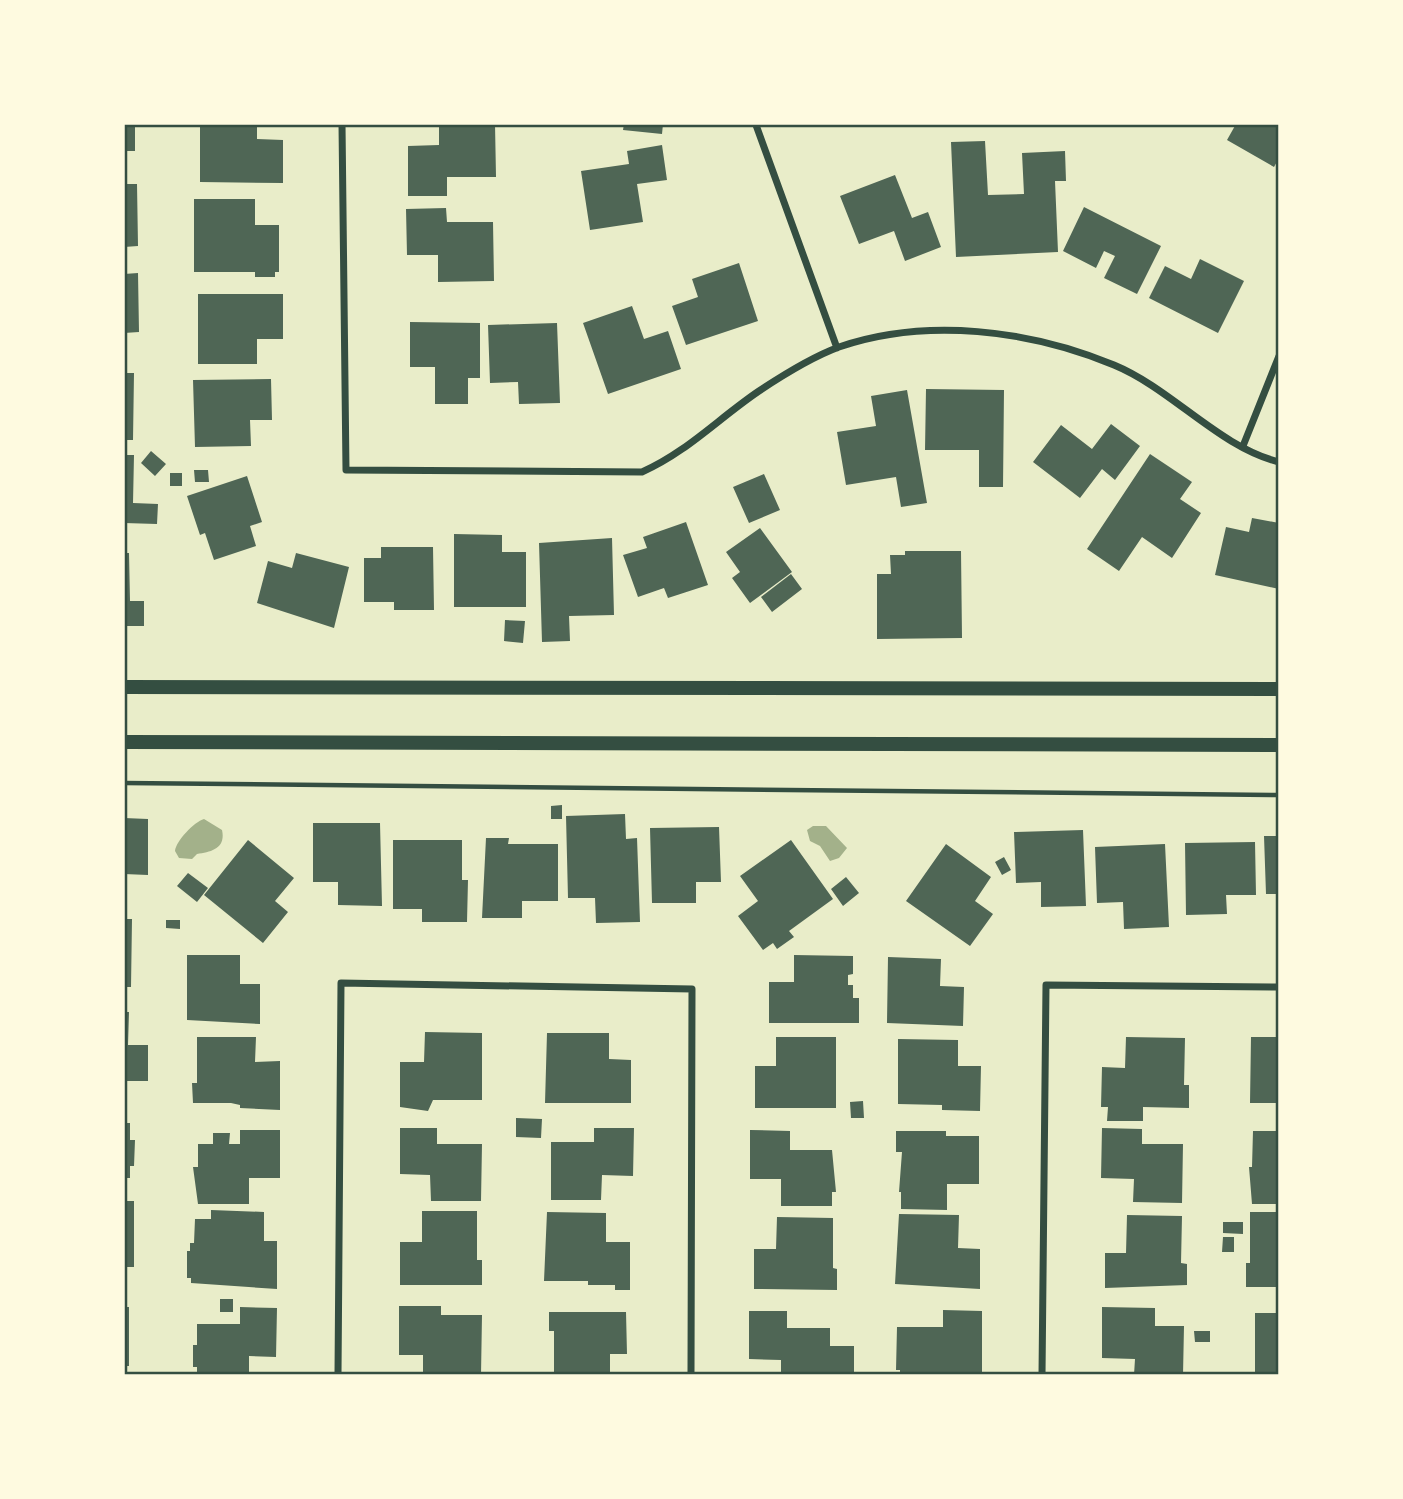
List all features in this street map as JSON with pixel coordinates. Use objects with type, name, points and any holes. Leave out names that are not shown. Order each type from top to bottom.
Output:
[{"type":"main road","points":[[124,687],[1279,689]]},
{"type":"main road","points":[[124,742],[1279,745]]},
{"type":"street","points":[[342,124],[346,470],[642,472],[672,458],[758,391],[837,348],[886,335],[967,331],[1023,336],[1092,356],[1143,378],[1243,446],[1279,462]]},
{"type":"street","points":[[756,125],[837,348]]},
{"type":"street","points":[[1243,446],[1279,356]]},
{"type":"street","points":[[338,1375],[341,983],[692,989],[691,1375]]},
{"type":"street","points":[[1042,1375],[1046,985],[1279,987]]},
{"type":"path","points":[[124,783],[1279,794]]},
{"type":"shaded area","points":[[204,819],[222,830],[220,845],[213,850],[197,854],[192,859],[179,858],[175,851],[182,837]]},
{"type":"shaded area","points":[[813,826],[826,826],[847,848],[839,858],[830,861],[820,846],[810,841],[807,830]]},
{"type":"building","points":[[124,124],[135,124],[135,151],[124,151]]},
{"type":"building","points":[[200,124],[257,124],[257,139],[283,140],[283,183],[200,182]]},
{"type":"building","points":[[439,124],[495,124],[496,177],[447,177],[447,196],[408,196],[408,146],[439,145]]},
{"type":"building","points":[[624,124],[663,124],[662,134],[623,130]]},
{"type":"building","points":[[1236,124],[1279,124],[1279,158],[1274,167],[1227,140]]},
{"type":"building","points":[[985,141],[988,195],[1024,194],[1022,153],[1065,151],[1066,181],[1055,181],[1058,252],[956,257],[951,142]]},
{"type":"building","points":[[662,145],[667,180],[637,184],[643,222],[590,230],[581,171],[629,164],[627,151]]},
{"type":"building","points":[[895,175],[912,218],[928,212],[941,247],[905,261],[894,231],[859,244],[840,196]]},
{"type":"building","points":[[124,184],[137,184],[138,246],[124,247]]},
{"type":"building","points":[[194,199],[255,199],[255,225],[279,225],[279,272],[275,272],[275,277],[255,277],[255,272],[194,272]]},
{"type":"building","points":[[1084,207],[1161,246],[1137,294],[1104,278],[1115,256],[1104,251],[1096,268],[1063,251]]},
{"type":"building","points":[[446,208],[447,222],[493,222],[494,281],[438,282],[438,255],[407,255],[406,209]]},
{"type":"building","points":[[1200,259],[1244,281],[1218,333],[1149,298],[1165,266],[1191,279]]},
{"type":"building","points":[[739,263],[758,321],[686,345],[672,306],[698,297],[692,279]]},
{"type":"building","points":[[138,273],[139,332],[124,333],[124,274]]},
{"type":"building","points":[[198,294],[283,294],[283,339],[257,339],[257,364],[198,364]]},
{"type":"building","points":[[632,306],[644,339],[668,331],[681,369],[608,394],[583,323]]},
{"type":"building","points":[[410,322],[480,323],[480,378],[468,378],[468,404],[435,404],[435,367],[410,367]]},
{"type":"building","points":[[557,323],[560,403],[519,404],[518,382],[490,383],[488,325]]},
{"type":"building","points":[[124,373],[134,373],[133,440],[124,440]]},
{"type":"building","points":[[271,379],[272,420],[250,420],[251,446],[195,447],[193,380]]},
{"type":"building","points":[[926,389],[1004,390],[1003,487],[979,487],[979,450],[925,450]]},
{"type":"building","points":[[907,390],[927,503],[901,507],[896,477],[846,485],[837,432],[876,426],[871,396]]},
{"type":"building","points":[[1111,424],[1140,446],[1115,480],[1102,469],[1080,498],[1033,462],[1061,425],[1092,449]]},
{"type":"building","points":[[151,451],[166,464],[155,476],[141,463]]},
{"type":"building","points":[[1150,454],[1192,482],[1180,499],[1201,513],[1172,558],[1142,537],[1119,571],[1087,549]]},
{"type":"building","points":[[124,455],[134,455],[133,503],[158,504],[157,524],[124,523]]},
{"type":"building","points":[[194,470],[208,470],[209,482],[195,482]]},
{"type":"building","points":[[170,473],[182,473],[182,486],[170,486]]},
{"type":"building","points":[[764,474],[780,510],[749,523],[733,487]]},
{"type":"building","points":[[247,476],[262,522],[250,526],[256,546],[214,560],[205,533],[200,535],[187,496]]},
{"type":"building","points":[[1252,518],[1279,523],[1279,589],[1215,575],[1226,527],[1249,532]]},
{"type":"building","points":[[686,522],[708,585],[668,598],[664,588],[638,597],[623,555],[647,548],[643,537]]},
{"type":"building","points":[[760,528],[792,572],[750,603],[732,578],[740,572],[726,552]]},
{"type":"building","points":[[454,534],[502,535],[502,552],[526,552],[526,607],[454,607]]},
{"type":"building","points":[[612,538],[614,615],[569,616],[570,641],[542,642],[539,543]]},
{"type":"building","points":[[381,547],[433,547],[434,610],[394,610],[394,602],[364,602],[364,558],[381,558]]},
{"type":"building","points":[[905,551],[961,551],[962,638],[877,639],[877,574],[891,574],[890,555],[905,555]]},
{"type":"building","points":[[124,553],[129,553],[130,601],[144,601],[144,626],[124,626]]},
{"type":"building","points":[[296,553],[349,567],[334,628],[257,603],[268,561],[292,568]]},
{"type":"building","points":[[791,574],[802,589],[772,612],[761,597]]},
{"type":"building","points":[[505,620],[525,621],[523,643],[504,641]]},
{"type":"building","points":[[562,805],[562,819],[551,819],[551,806]]},
{"type":"building","points":[[625,814],[626,839],[637,838],[640,922],[596,923],[595,898],[568,898],[566,816]]},
{"type":"building","points":[[124,818],[148,819],[148,875],[124,874]]},
{"type":"building","points":[[313,823],[380,823],[382,906],[338,905],[338,882],[313,882]]},
{"type":"building","points":[[719,827],[721,882],[696,882],[696,903],[652,903],[650,828]]},
{"type":"building","points":[[1083,830],[1086,906],[1041,907],[1041,882],[1016,883],[1014,832]]},
{"type":"building","points":[[1264,836],[1279,836],[1279,894],[1266,894]]},
{"type":"building","points":[[486,838],[509,838],[508,844],[558,844],[558,901],[522,901],[522,918],[482,918]]},
{"type":"building","points":[[248,840],[294,878],[275,901],[288,912],[263,943],[204,895]]},
{"type":"building","points":[[393,840],[462,840],[462,880],[468,880],[467,922],[422,922],[422,909],[393,909]]},
{"type":"building","points":[[791,840],[833,899],[789,931],[794,937],[777,949],[773,943],[763,950],[738,916],[758,901],[740,876]]},
{"type":"building","points":[[1255,842],[1256,895],[1226,895],[1227,914],[1186,915],[1185,843]]},
{"type":"building","points":[[946,844],[991,877],[975,901],[993,914],[970,946],[906,901]]},
{"type":"building","points":[[1165,844],[1169,927],[1124,929],[1123,902],[1097,903],[1095,847]]},
{"type":"building","points":[[1004,857],[1011,870],[1002,875],[995,862]]},
{"type":"building","points":[[188,873],[208,888],[197,902],[177,886]]},
{"type":"building","points":[[846,877],[859,893],[843,906],[831,889]]},
{"type":"building","points":[[124,919],[132,919],[131,987],[124,987]]},
{"type":"building","points":[[166,920],[180,920],[180,929],[166,928]]},
{"type":"building","points":[[187,955],[240,955],[240,984],[260,984],[260,1024],[187,1020]]},
{"type":"building","points":[[794,955],[853,956],[853,974],[848,975],[848,985],[853,985],[853,998],[859,998],[859,1023],[769,1023],[769,982],[794,982]]},
{"type":"building","points":[[888,957],[941,959],[940,986],[964,987],[963,1026],[887,1023]]},
{"type":"building","points":[[124,1012],[129,1012],[128,1045],[148,1045],[148,1081],[124,1081]]},
{"type":"building","points":[[425,1032],[482,1033],[482,1100],[433,1100],[428,1111],[400,1107],[400,1062],[424,1062]]},
{"type":"building","points":[[547,1033],[609,1033],[609,1059],[631,1060],[631,1103],[545,1103]]},
{"type":"building","points":[[197,1037],[256,1037],[255,1062],[280,1061],[280,1110],[240,1108],[240,1105],[231,1103],[193,1103],[192,1083],[197,1083]]},
{"type":"building","points":[[776,1037],[836,1037],[836,1108],[755,1108],[755,1066],[776,1066]]},
{"type":"building","points":[[1126,1037],[1185,1038],[1184,1085],[1189,1085],[1189,1108],[1143,1107],[1143,1121],[1107,1121],[1108,1107],[1101,1107],[1102,1067],[1125,1068]]},
{"type":"building","points":[[1251,1037],[1279,1037],[1279,1103],[1250,1103]]},
{"type":"building","points":[[898,1039],[958,1040],[958,1066],[981,1066],[980,1111],[942,1110],[942,1105],[898,1104]]},
{"type":"building","points":[[863,1101],[864,1118],[851,1118],[850,1102]]},
{"type":"building","points":[[516,1118],[542,1119],[541,1138],[516,1137]]},
{"type":"building","points":[[124,1123],[130,1123],[130,1140],[135,1140],[134,1166],[130,1166],[130,1178],[124,1178]]},
{"type":"building","points":[[400,1128],[437,1128],[437,1144],[482,1144],[481,1201],[431,1201],[430,1175],[400,1174]]},
{"type":"building","points":[[594,1128],[634,1128],[633,1176],[602,1175],[601,1200],[551,1200],[551,1142],[594,1142]]},
{"type":"building","points":[[1102,1128],[1142,1129],[1142,1144],[1183,1144],[1182,1203],[1133,1202],[1134,1179],[1101,1178]]},
{"type":"building","points":[[240,1130],[280,1130],[280,1178],[249,1178],[249,1204],[198,1204],[193,1167],[198,1167],[198,1144],[213,1144],[213,1133],[230,1133],[229,1144],[240,1144]]},
{"type":"building","points":[[750,1130],[790,1131],[790,1150],[832,1150],[836,1192],[832,1192],[832,1206],[781,1206],[781,1179],[750,1179]]},
{"type":"building","points":[[896,1131],[946,1131],[946,1136],[979,1136],[979,1184],[947,1184],[947,1210],[901,1209],[899,1192],[902,1152],[896,1152]]},
{"type":"building","points":[[1253,1131],[1279,1131],[1279,1204],[1252,1204],[1249,1167],[1252,1167]]},
{"type":"building","points":[[124,1201],[134,1201],[134,1267],[124,1267]]},
{"type":"building","points":[[211,1210],[264,1212],[264,1241],[277,1241],[277,1289],[191,1283],[191,1278],[187,1278],[187,1251],[190,1251],[190,1243],[194,1243],[195,1219],[211,1219]]},
{"type":"building","points":[[422,1211],[477,1211],[477,1260],[482,1260],[482,1285],[400,1285],[400,1242],[422,1242]]},
{"type":"building","points":[[547,1212],[606,1213],[606,1242],[630,1242],[630,1290],[615,1290],[615,1285],[588,1285],[588,1281],[544,1281]]},
{"type":"building","points":[[1250,1212],[1279,1212],[1279,1287],[1246,1287],[1246,1263],[1250,1263]]},
{"type":"building","points":[[899,1214],[959,1215],[958,1248],[980,1249],[980,1289],[895,1284]]},
{"type":"building","points":[[1127,1215],[1182,1216],[1181,1263],[1187,1264],[1187,1285],[1105,1288],[1105,1253],[1126,1253]]},
{"type":"building","points":[[777,1217],[833,1218],[833,1268],[837,1269],[837,1290],[754,1289],[754,1249],[776,1249]]},
{"type":"building","points":[[1223,1222],[1243,1222],[1243,1234],[1223,1233]]},
{"type":"building","points":[[1223,1237],[1234,1237],[1234,1252],[1222,1252]]},
{"type":"building","points":[[220,1299],[233,1299],[233,1312],[220,1312]]},
{"type":"building","points":[[399,1306],[441,1306],[441,1315],[482,1315],[481,1375],[423,1375],[423,1355],[399,1355]]},
{"type":"building","points":[[124,1307],[129,1307],[129,1366],[124,1366]]},
{"type":"building","points":[[240,1307],[277,1308],[276,1357],[249,1356],[249,1375],[197,1375],[197,1367],[193,1367],[193,1345],[197,1345],[197,1324],[240,1324]]},
{"type":"building","points":[[1102,1307],[1155,1308],[1155,1326],[1184,1326],[1183,1375],[1134,1375],[1135,1359],[1102,1358]]},
{"type":"building","points":[[943,1310],[982,1311],[982,1375],[900,1375],[900,1370],[896,1370],[897,1327],[943,1327]]},
{"type":"building","points":[[749,1311],[787,1311],[787,1328],[830,1328],[830,1346],[854,1346],[854,1375],[781,1375],[781,1360],[749,1359]]},
{"type":"building","points":[[549,1312],[626,1312],[627,1354],[610,1354],[610,1375],[554,1375],[554,1331],[549,1331]]},
{"type":"building","points":[[1255,1313],[1279,1313],[1279,1375],[1255,1375]]},
{"type":"building","points":[[1194,1331],[1210,1331],[1210,1342],[1195,1342]]}]
